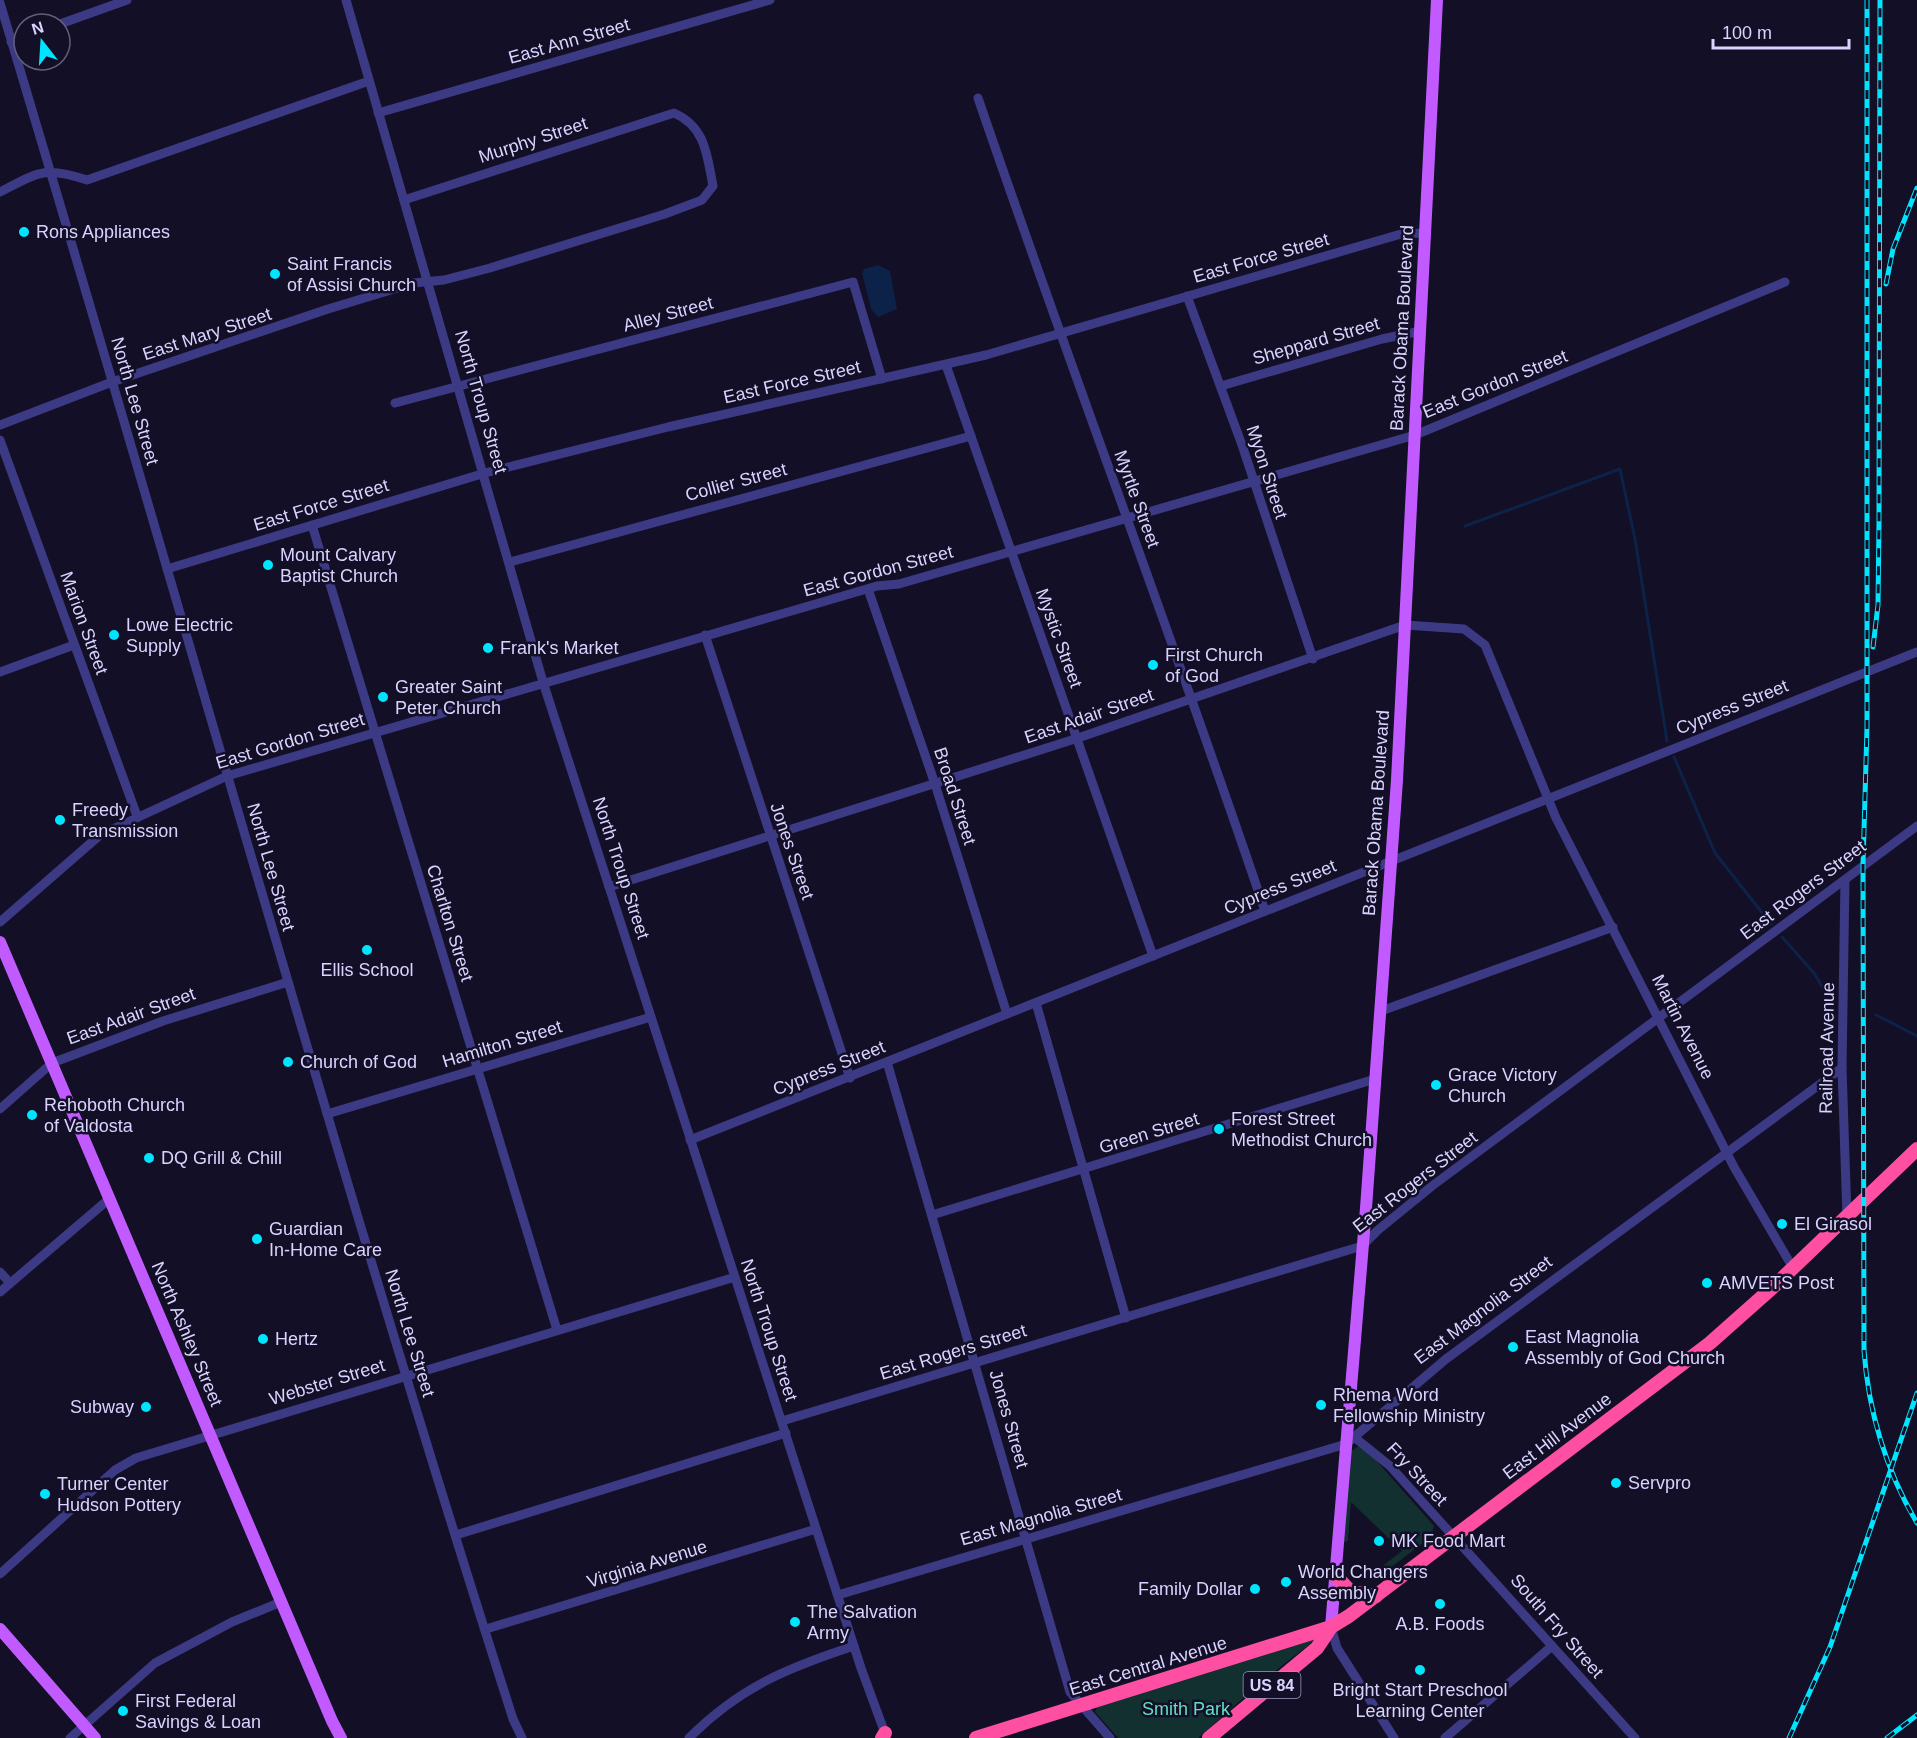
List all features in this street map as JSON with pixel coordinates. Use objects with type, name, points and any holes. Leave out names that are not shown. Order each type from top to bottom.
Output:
[{"type":"highway","name":"East Hill Avenue","points":[[1209,1738],[1317,1648],[1331,1627],[1376,1596],[1710,1343],[1793,1268],[1917,1149]]},
{"type":"highway","points":[[1335,1575],[1351,1592],[1376,1596]]},
{"type":"highway","name":"East Central Avenue","points":[[976,1738],[1331,1627]]},
{"type":"main road","name":"Barack Obama Boulevard","points":[[1331,1627],[1350,1441],[1391,860],[1437,0]]},
{"type":"main road","name":"North Ashley Street","points":[[0,942],[341,1738]]},
{"type":"main road","points":[[0,1629],[95,1738]]},
{"type":"main road","points":[[332,1721],[333,1738]]},
{"type":"street","points":[[72,20],[127,0]]},
{"type":"street","name":"North Troup Street","points":[[346,0],[460,386],[543,682],[816,1530],[885,1736]]},
{"type":"street","name":"East Ann Street","points":[[378,113],[770,0]]},
{"type":"street","name":"North Lee Street","points":[[0,3],[52,171],[227,776],[405,1375],[513,1719],[522,1738]]},
{"type":"street","points":[[0,192],[36,173],[52,171],[87,180],[369,81]]},
{"type":"street","name":"Myrtle Street","points":[[978,98],[1125,519],[1160,605],[1265,911]]},
{"type":"street","name":"Murphy Street","points":[[404,200],[674,113],[688,119],[699,132],[706,152],[713,186],[702,200]]},
{"type":"street","name":"East Mary Street","points":[[0,425],[112,382],[339,306],[428,281],[490,268],[665,214],[702,200]]},
{"type":"street","name":"East Force Street","points":[[167,569],[485,473],[668,427],[946,365],[1401,234],[1425,233]]},
{"type":"street","name":"Alley Street","points":[[395,404],[853,282],[882,379]]},
{"type":"street","name":"East Gordon Street","points":[[0,922],[100,835],[227,776],[705,635],[868,589],[898,584],[1415,435],[1785,282]]},
{"type":"street","name":"Myon Street","points":[[1187,296],[1221,386],[1313,659]]},
{"type":"street","name":"Sheppard Street","points":[[1221,386],[1382,339],[1421,331]]},
{"type":"street","name":"Mystic Street","points":[[946,365],[1153,956]]},
{"type":"street","name":"Collier Street","points":[[510,562],[971,436]]},
{"type":"street","name":"Marion Street","points":[[0,440],[138,816]]},
{"type":"street","name":"Charlton Street","points":[[312,525],[557,1330]]},
{"type":"street","name":"Broad Street","points":[[868,589],[879,615],[935,784],[1007,1014]]},
{"type":"street","name":"East Adair Street","points":[[609,887],[1077,738],[1313,659],[1405,625],[1464,629],[1485,645],[1547,799]]},
{"type":"street","name":"Jones Street","points":[[705,635],[769,837],[850,1078]]},
{"type":"street","points":[[0,672],[74,645]]},
{"type":"street","name":"Cypress Street","points":[[690,1140],[1917,652]]},
{"type":"street","name":"Martin Avenue","points":[[1547,799],[1728,1153],[1763,1219],[1793,1268]]},
{"type":"street","name":"East Rogers Street","points":[[782,1421],[1362,1246],[1399,1211],[1917,826]]},
{"type":"street","name":"Railroad Avenue","points":[[1845,880],[1842,1068],[1847,1217]]},
{"type":"street","points":[[1381,1011],[1613,927]]},
{"type":"street","name":"East Adair Street","points":[[0,1108],[51,1063],[163,1021],[288,982]]},
{"type":"street","points":[[1036,1003],[1126,1318]]},
{"type":"street","name":"Hamilton Street","points":[[327,1114],[651,1017]]},
{"type":"street","name":"Jones Street","points":[[887,1062],[1070,1692],[1110,1738]]},
{"type":"street","name":"East Magnolia Street","points":[[838,1595],[1350,1441],[1446,1359],[1842,1068]]},
{"type":"street","name":"Green Street","points":[[932,1215],[1375,1079]]},
{"type":"street","points":[[0,1292],[110,1198]]},
{"type":"street","points":[[0,1272],[10,1283]]},
{"type":"street","name":"Webster Street","points":[[0,1574],[124,1464],[405,1375],[735,1277]]},
{"type":"street","points":[[456,1535],[786,1433]]},
{"type":"street","name":"Fry Street","points":[[1350,1441],[1390,1466],[1453,1537]]},
{"type":"street","name":"Virginia Avenue","points":[[486,1629],[816,1530]]},
{"type":"street","name":"South Fry Street","points":[[1453,1537],[1635,1738]]},
{"type":"street","points":[[70,1738],[161,1659],[232,1622],[281,1602]]},
{"type":"street","points":[[1331,1627],[1338,1648],[1394,1738]]},
{"type":"street","points":[[689,1738],[716,1712],[741,1693],[769,1679],[854,1646]]},
{"type":"street","points":[[1445,1738],[1551,1646]]},
{"type":"green space","points":[[1359,1446],[1367,1450],[1434,1526],[1431,1537],[1386,1571],[1380,1568],[1402,1551],[1351,1502],[1348,1541],[1344,1542],[1350,1452]]},
{"type":"green space","name":"Smith Park","points":[[1315,1636],[1315,1640],[1265,1679],[1198,1738],[1118,1738],[1095,1712],[1097,1707]]},
{"type":"water","points":[[878,265],[890,271],[897,309],[878,317],[871,309],[862,273],[864,269]]},
{"type":"waterway","points":[[1465,526],[1620,469],[1635,539],[1667,741]]},
{"type":"waterway","points":[[1674,757],[1715,853],[1771,924]]},
{"type":"waterway","points":[[1782,937],[1814,973],[1832,1003]]},
{"type":"waterway","points":[[1876,1015],[1917,1036]]},
{"type":"railway","points":[[1867,0],[1867,727],[1863,865],[1864,1350],[1866,1373],[1880,1440],[1896,1482],[1917,1523]]},
{"type":"railway","points":[[1873,647],[1878,605],[1879,522],[1880,0]]},
{"type":"railway","points":[[1886,284],[1893,249],[1917,188]]},
{"type":"railway","points":[[1789,1738],[1830,1647],[1917,1393]]},
{"type":"railway","points":[[1887,1738],[1917,1715]]},
{"type":"place","name":"Rons Appliances","points":[[24,232]]},
{"type":"place","name":"Saint Francis of Assisi Church","points":[[275,274]]},
{"type":"place","name":"Mount Calvary Baptist Church","points":[[268,565]]},
{"type":"place","name":"Lowe Electric Supply","points":[[114,635]]},
{"type":"place","name":"Frank's Market","points":[[488,648]]},
{"type":"place","name":"First Church of God","points":[[1153,665]]},
{"type":"place","name":"Greater Saint Peter Church","points":[[383,697]]},
{"type":"place","name":"Freedy Transmission","points":[[60,820]]},
{"type":"place","name":"Ellis School","points":[[367,950]]},
{"type":"place","name":"Church of God","points":[[288,1062]]},
{"type":"place","name":"Grace Victory Church","points":[[1436,1085]]},
{"type":"place","name":"Rehoboth Church of Valdosta","points":[[32,1115]]},
{"type":"place","name":"Forest Street Methodist Church","points":[[1219,1129]]},
{"type":"place","name":"DQ Grill & Chill","points":[[149,1158]]},
{"type":"place","name":"El Girasol","points":[[1782,1224]]},
{"type":"place","name":"Guardian In-Home Care","points":[[257,1239]]},
{"type":"place","name":"AMVETS Post","points":[[1707,1283]]},
{"type":"place","name":"Hertz","points":[[263,1339]]},
{"type":"place","name":"East Magnolia Assembly of God Church","points":[[1513,1347]]},
{"type":"place","name":"Rhema Word Fellowship Ministry","points":[[1321,1405]]},
{"type":"place","name":"Subway","points":[[146,1407]]},
{"type":"place","name":"Servpro","points":[[1616,1483]]},
{"type":"place","name":"Turner Center Hudson Pottery","points":[[45,1494]]},
{"type":"place","name":"MK Food Mart","points":[[1379,1541]]},
{"type":"place","name":"World Changers Assembly","points":[[1286,1582]]},
{"type":"place","name":"Family Dollar","points":[[1255,1589]]},
{"type":"place","name":"A.B. Foods","points":[[1440,1604]]},
{"type":"place","name":"The Salvation Army","points":[[795,1622]]},
{"type":"place","name":"Bright Start Preschool Learning Center","points":[[1420,1670]]},
{"type":"place","name":"First Federal Savings & Loan","points":[[123,1711]]}]
